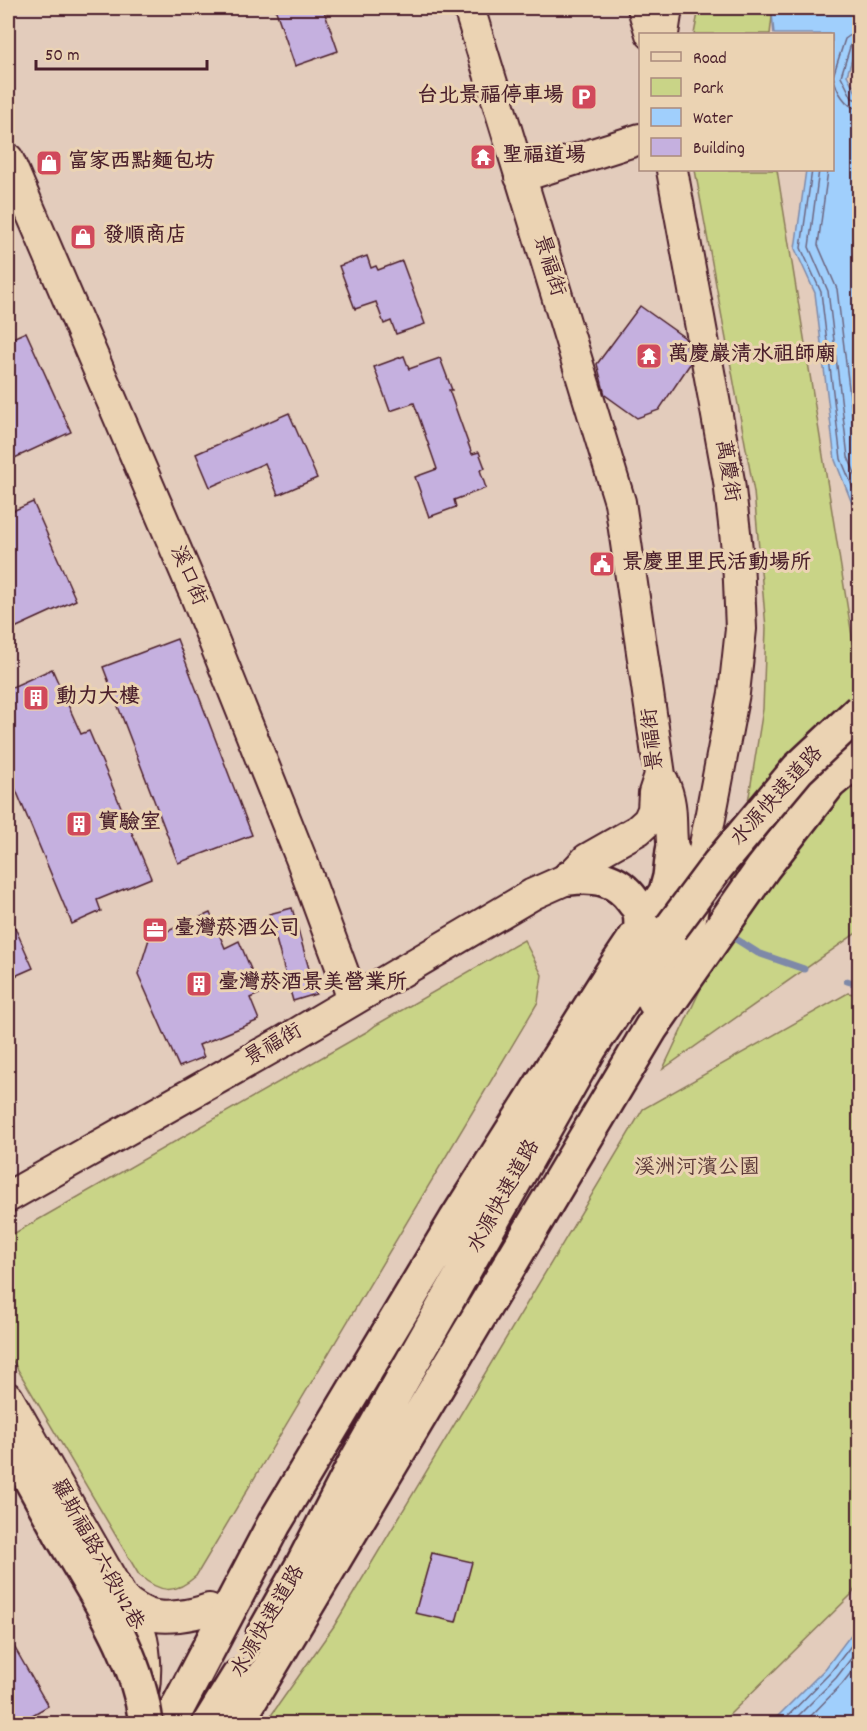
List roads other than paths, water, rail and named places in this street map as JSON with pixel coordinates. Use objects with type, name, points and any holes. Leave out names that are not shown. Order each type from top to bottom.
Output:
[{"type":"highway","name":"水源快速道路","points":[[209,1724],[261,1640],[354,1465],[590,1048],[671,928],[718,865],[798,769],[860,711]]},
{"type":"highway","name":"水源快速道路","points":[[236,1724],[651,1028],[763,868],[829,783],[860,757]]},
{"type":"highway","points":[[169,1724],[274,1524],[456,1220],[612,971],[666,892],[673,851]]},
{"type":"highway","points":[[569,878],[587,876],[601,878],[618,885],[639,909],[641,929]]},
{"type":"highway","points":[[8,1438],[121,1640],[134,1670],[143,1701],[146,1724]]},
{"type":"street","name":"景福街","points":[[8,1197],[284,1041],[533,894],[569,878],[588,859],[638,830],[648,821],[653,810],[654,793],[660,775],[620,502],[469,8]]},
{"type":"street","points":[[643,8],[651,33]]},
{"type":"street","points":[[663,33],[667,8]]},
{"type":"street","points":[[520,177],[639,139]]},
{"type":"street","name":"溪口街","points":[[8,159],[195,594],[302,861],[353,999]]},
{"type":"street","name":"萬慶街","points":[[672,171],[729,481],[738,558],[741,629],[734,693],[718,774]]},
{"type":"street","points":[[672,810],[677,820],[684,824],[692,821],[702,807],[718,774]]},
{"type":"street","points":[[222,1724],[298,1603],[675,965],[690,923],[718,774]]},
{"type":"street","points":[[660,775],[669,795],[672,810],[673,851],[685,893],[690,923]]},
{"type":"street","name":"羅斯福路六段142巷","points":[[8,1398],[140,1632],[144,1651],[144,1687],[138,1724]]},
{"type":"street","name":"羅斯福路六段142巷","points":[[8,1470],[113,1651],[126,1684],[128,1724]]},
{"type":"street","points":[[123,1599],[138,1610],[156,1616],[184,1615],[209,1609]]},
{"type":"water","points":[[773,8],[859,8],[859,38],[847,75],[860,100],[859,521],[835,460],[815,293],[795,249],[806,171],[834,171],[834,33],[774,33]]},
{"type":"water","points":[[859,1624],[859,1723],[771,1723],[825,1669]]},
{"type":"waterway","points":[[728,934],[758,953],[804,969]]},
{"type":"waterway","points":[[847,981],[860,985]]},
{"type":"place","name":"台北景福停車場","points":[[584,97]]},
{"type":"place","name":"聖福道場","points":[[483,157]]},
{"type":"place","name":"富家西點麵包坊","points":[[49,163]]},
{"type":"place","name":"發順商店","points":[[83,237]]},
{"type":"place","name":"萬慶巖清水祖師廟","points":[[649,356]]},
{"type":"place","name":"景慶里里民活動場所","points":[[602,564]]},
{"type":"place","name":"動力大樓","points":[[36,698]]},
{"type":"place","name":"實驗室","points":[[79,824]]},
{"type":"place","name":"臺灣菸酒公司","points":[[155,930]]},
{"type":"place","name":"臺灣菸酒景美營業所","points":[[199,984]]},
{"type":"park label","name":"溪洲河濱公園","points":[[697,1169]]}]
